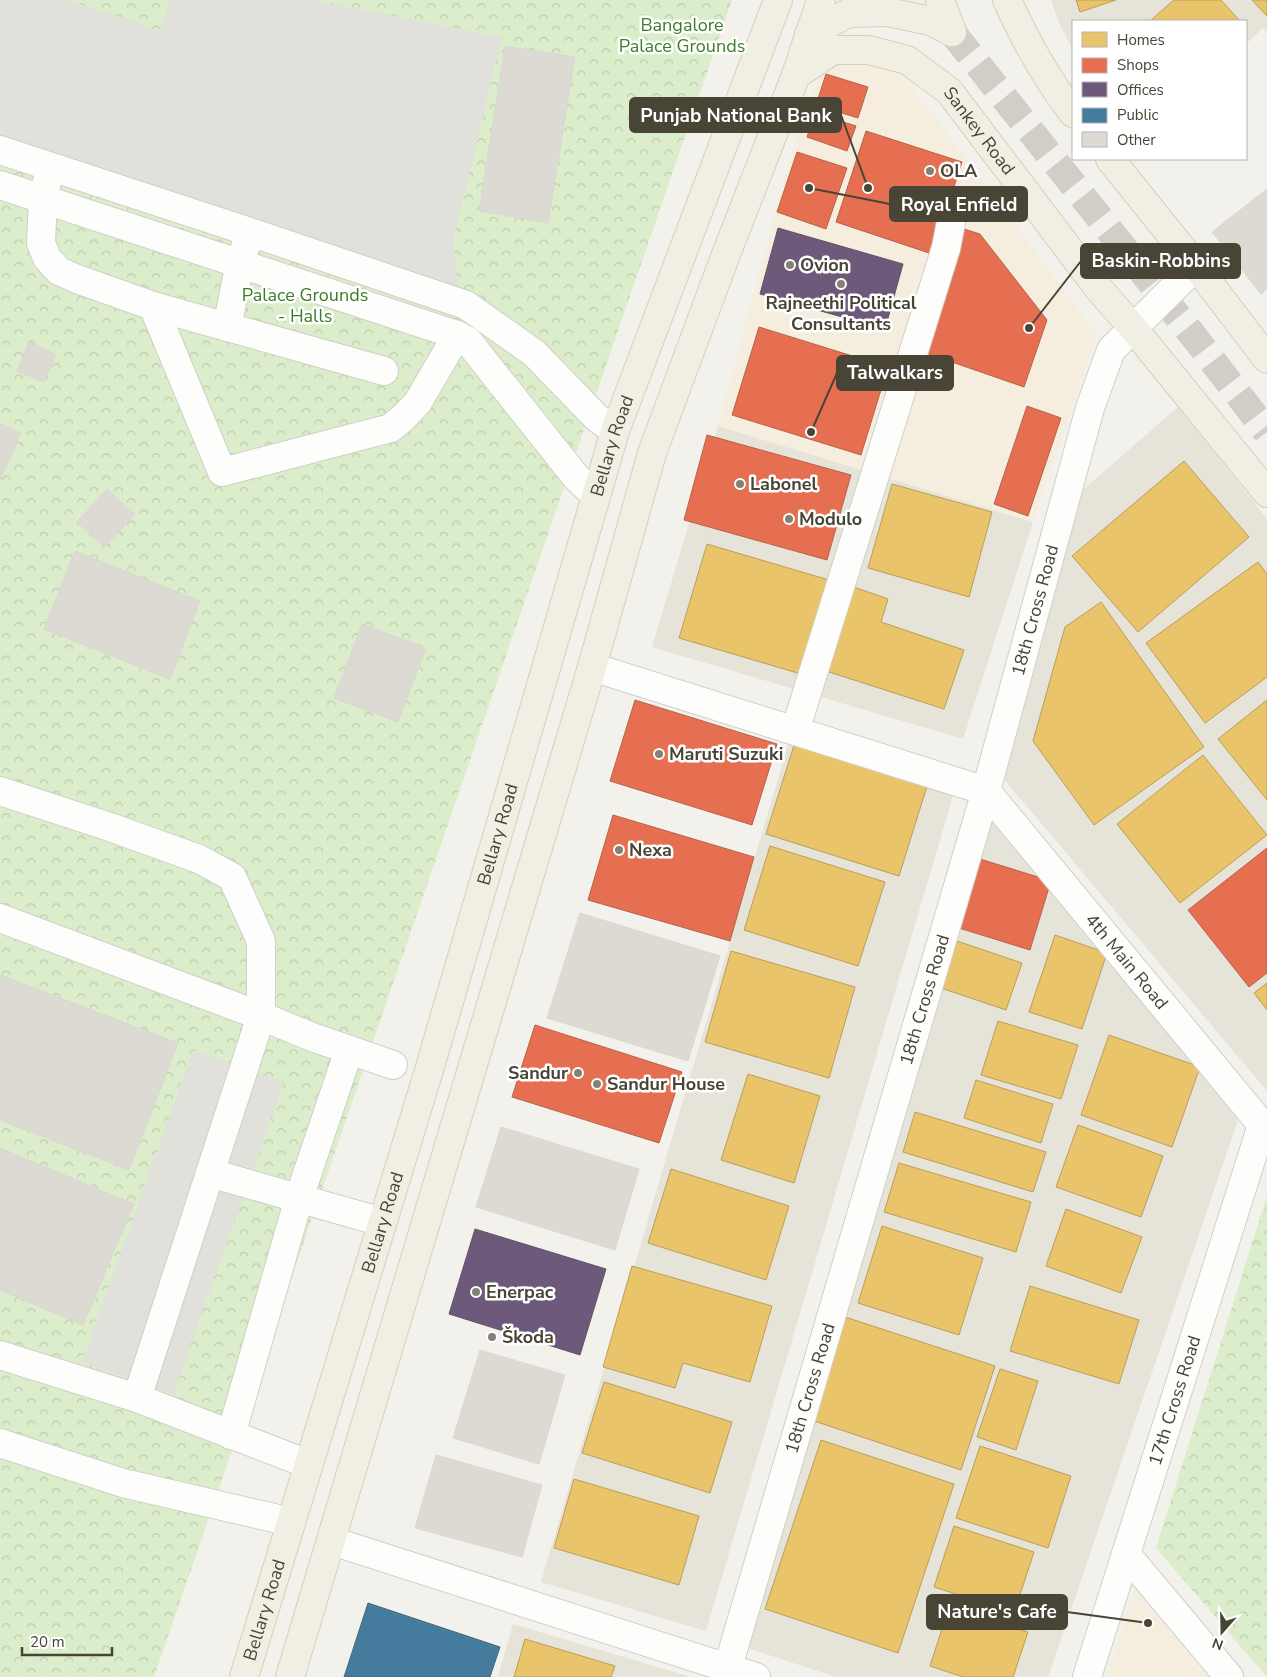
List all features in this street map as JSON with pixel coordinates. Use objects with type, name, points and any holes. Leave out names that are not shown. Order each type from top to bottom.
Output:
[{"type":"main road","name":"Bellary Road","points":[[244,1677],[435,1048],[615,431],[778,0]]},
{"type":"main road","points":[[290,1677],[592,668],[652,453],[796,74],[821,0]]},
{"type":"main road","points":[[810,35],[848,13],[888,12],[931,21],[952,32],[940,0]]},
{"type":"main road","points":[[1007,0],[1024,39],[1061,98],[1072,111]]},
{"type":"main road","name":"Sankey Road","points":[[796,74],[833,50],[869,50],[907,60],[949,91],[1099,289],[1267,493]]},
{"type":"main road","points":[[1111,160],[1196,266],[1267,359]]},
{"type":"street","points":[[0,150],[466,305],[534,353],[597,418],[615,431]]},
{"type":"street","points":[[50,167],[43,199],[41,243],[47,258],[59,271],[76,279],[154,306],[384,371]]},
{"type":"street","points":[[0,185],[457,335],[468,341],[576,477],[595,496]]},
{"type":"street","points":[[795,731],[946,248],[952,217]]},
{"type":"street","points":[[227,327],[240,263],[250,232]]},
{"type":"street","name":"18th Cross Road","points":[[726,1672],[986,791],[1090,408],[1111,350],[1196,266]]},
{"type":"street","points":[[154,306],[222,472],[391,428],[418,402],[457,335]]},
{"type":"street","points":[[592,668],[986,791]]},
{"type":"street","points":[[0,791],[110,827],[199,859],[232,878],[261,941],[261,1016],[137,1398]]},
{"type":"street","name":"4th Main Road","points":[[986,791],[1265,1128]]},
{"type":"street","points":[[0,918],[312,1037],[393,1065]]},
{"type":"street","points":[[231,1435],[299,1198],[349,1050]]},
{"type":"street","name":"17th Cross Road","points":[[1087,1677],[1265,1128]]},
{"type":"street","points":[[210,1173],[382,1222]]},
{"type":"street","points":[[0,1355],[137,1398],[308,1464]]},
{"type":"street","points":[[0,1443],[122,1483],[291,1522]]},
{"type":"street","points":[[332,1541],[726,1672],[756,1677]]},
{"type":"street","points":[[1126,1554],[1229,1677]]},
{"type":"shaded area","points":[[0,0],[68,0],[160,31],[170,0],[312,0],[502,37],[453,240],[458,291],[0,134]]},
{"type":"shaded area","points":[[1051,0],[1267,0],[1267,33],[1263,28],[1247,43],[1247,20],[1072,20],[1072,48],[1059,23]]},
{"type":"shaded area","points":[[849,60],[887,70],[906,81],[1097,334],[1033,522],[718,426],[800,121],[826,61]]},
{"type":"shaded area","points":[[1178,407],[1267,519],[1267,1091],[1002,777],[1076,496]]},
{"type":"shaded area","points":[[718,426],[1033,522],[963,739],[652,647]]},
{"type":"shaded area","points":[[790,738],[956,786],[706,1631],[541,1582]]},
{"type":"shaded area","points":[[986,811],[1239,1117],[1048,1677],[836,1677],[738,1645]]},
{"type":"shaded area","points":[[193,1050],[284,1082],[173,1394],[82,1362]]},
{"type":"shaded area","points":[[1134,1589],[1208,1677],[1107,1677]]},
{"type":"shaded area","points":[[513,1624],[691,1677],[498,1677]]},
{"type":"green space","name":"Palace Grounds - Halls","points":[[0,0],[732,0],[154,1677],[0,1677]]},
{"type":"green space","points":[[1267,1196],[1267,1677],[1156,1548]]},
{"type":"building: Homes","points":[[1076,0],[1116,0],[1080,12]]},
{"type":"building: Homes","points":[[1174,0],[1221,0],[1239,20],[1151,20]]},
{"type":"building: Homes","points":[[1252,0],[1267,0],[1267,16]]},
{"type":"building: Homes","points":[[1184,461],[1249,537],[1138,632],[1072,556]]},
{"type":"building: Homes","points":[[892,484],[992,512],[969,597],[868,568]]},
{"type":"building: Homes","points":[[707,544],[829,580],[801,674],[679,638]]},
{"type":"building: Homes","points":[[1258,562],[1267,574],[1267,677],[1205,723],[1146,643]]},
{"type":"building: Homes","points":[[851,586],[888,599],[881,622],[964,650],[944,709],[823,670]]},
{"type":"building: Homes","points":[[1101,602],[1204,747],[1094,825],[1033,741],[1065,627]]},
{"type":"building: Homes","points":[[1267,700],[1267,800],[1218,739]]},
{"type":"building: Homes","points":[[795,742],[928,783],[899,876],[766,834]]},
{"type":"building: Homes","points":[[1203,755],[1267,835],[1180,903],[1117,824]]},
{"type":"building: Homes","points":[[770,846],[885,882],[858,966],[744,930]]},
{"type":"building: Homes","points":[[1055,935],[1107,953],[1082,1029],[1029,1012]]},
{"type":"building: Homes","points":[[957,941],[1022,963],[1006,1010],[941,988]]},
{"type":"building: Homes","points":[[731,951],[855,987],[829,1078],[705,1042]]},
{"type":"building: Homes","points":[[1267,983],[1267,1010],[1254,993]]},
{"type":"building: Homes","points":[[998,1021],[1078,1045],[1061,1099],[981,1075]]},
{"type":"building: Homes","points":[[1109,1035],[1200,1067],[1172,1147],[1081,1115]]},
{"type":"building: Homes","points":[[748,1074],[820,1096],[794,1183],[721,1160]]},
{"type":"building: Homes","points":[[976,1080],[1053,1104],[1041,1143],[964,1118]]},
{"type":"building: Homes","points":[[915,1112],[1046,1152],[1033,1192],[903,1152]]},
{"type":"building: Homes","points":[[1078,1125],[1163,1156],[1141,1217],[1056,1187]]},
{"type":"building: Homes","points":[[899,1163],[1031,1202],[1016,1252],[884,1212]]},
{"type":"building: Homes","points":[[671,1169],[789,1206],[766,1280],[648,1243]]},
{"type":"building: Homes","points":[[1066,1209],[1142,1237],[1121,1293],[1046,1266]]},
{"type":"building: Homes","points":[[882,1226],[983,1258],[959,1335],[858,1303]]},
{"type":"building: Homes","points":[[632,1266],[772,1306],[750,1382],[683,1363],[675,1388],[603,1367]]},
{"type":"building: Homes","points":[[1030,1286],[1139,1320],[1119,1384],[1010,1351]]},
{"type":"building: Homes","points":[[842,1316],[995,1366],[961,1470],[808,1419]]},
{"type":"building: Homes","points":[[1000,1369],[1038,1381],[1016,1450],[977,1437]]},
{"type":"building: Homes","points":[[604,1382],[732,1422],[710,1493],[582,1453]]},
{"type":"building: Homes","points":[[821,1440],[954,1484],[898,1653],[765,1609]]},
{"type":"building: Homes","points":[[980,1446],[1071,1476],[1048,1548],[956,1518]]},
{"type":"building: Homes","points":[[574,1479],[699,1516],[679,1585],[554,1548]]},
{"type":"building: Homes","points":[[954,1526],[1034,1552],[1014,1613],[934,1587]]},
{"type":"building: Homes","points":[[949,1607],[1028,1632],[1013,1677],[963,1677],[930,1666]]},
{"type":"building: Homes","points":[[525,1639],[615,1666],[611,1677],[514,1677]]},
{"type":"building: Shops","points":[[826,74],[868,87],[858,118],[816,105]]},
{"type":"building: Shops","points":[[815,113],[856,126],[847,151],[807,137]]},
{"type":"building: Shops","points":[[866,131],[962,162],[932,254],[836,222]]},
{"type":"building: Shops","points":[[797,152],[847,168],[826,229],[777,212]]},
{"type":"building: Shops","points":[[964,229],[980,234],[1047,320],[1024,387],[923,352]]},
{"type":"building: Shops","points":[[759,327],[888,367],[861,455],[732,415]]},
{"type":"building: Shops","points":[[1027,406],[1061,418],[1028,516],[994,504]]},
{"type":"building: Shops","points":[[707,435],[851,475],[827,560],[684,520]]},
{"type":"building: Shops","points":[[635,700],[777,744],[752,825],[610,781]]},
{"type":"building: Shops","points":[[613,815],[754,857],[730,941],[588,900]]},
{"type":"building: Shops","points":[[1267,848],[1267,973],[1249,987],[1188,910]]},
{"type":"building: Shops","points":[[980,859],[1051,881],[1030,950],[959,928]]},
{"type":"building: Shops","name":"Sandur House","points":[[535,1025],[682,1072],[659,1143],[512,1097]]},
{"type":"building: Offices","points":[[778,228],[903,264],[885,329],[760,294]]},
{"type":"building: Offices","points":[[475,1229],[606,1269],[580,1355],[449,1314]]},
{"type":"building: Public","points":[[368,1603],[500,1647],[490,1677],[344,1677]]},
{"type":"building: Other","points":[[505,46],[575,57],[548,223],[479,211]]},
{"type":"building: Other","points":[[1267,189],[1267,289],[1261,294],[1212,232]]},
{"type":"building: Other","points":[[29,342],[56,354],[44,382],[17,371]]},
{"type":"building: Other","points":[[0,423],[21,433],[0,480]]},
{"type":"building: Other","points":[[107,489],[135,514],[105,547],[77,522]]},
{"type":"building: Other","points":[[75,551],[200,601],[170,679],[44,629]]},
{"type":"building: Other","points":[[362,624],[426,648],[398,722],[334,698]]},
{"type":"building: Other","points":[[580,913],[720,956],[688,1061],[547,1018]]},
{"type":"building: Other","points":[[0,975],[178,1043],[129,1170],[0,1120]]},
{"type":"building: Other","points":[[501,1127],[639,1169],[615,1250],[476,1207]]},
{"type":"building: Other","points":[[0,1148],[134,1204],[83,1325],[0,1290]]},
{"type":"building: Other","points":[[480,1350],[565,1375],[539,1464],[453,1438]]},
{"type":"building: Other","points":[[436,1455],[542,1485],[522,1557],[415,1528]]},
{"type":"tunnel","points":[[952,32],[1195,338],[1267,432]]},
{"type":"place","name":"OLA","points":[[930,171]]},
{"type":"place","name":"Royal Enfield","points":[[809,188]]},
{"type":"place","name":"Punjab National Bank","points":[[868,188]]},
{"type":"place","name":"Ovion","points":[[790,265]]},
{"type":"place","name":"Rajneethi Political Consultants","points":[[841,284]]},
{"type":"place","name":"Baskin-Robbins","points":[[1029,328]]},
{"type":"place","name":"Talwalkars","points":[[811,432]]},
{"type":"place","name":"Labonel","points":[[740,484]]},
{"type":"place","name":"Modulo","points":[[789,519]]},
{"type":"place","name":"Maruti Suzuki","points":[[659,754]]},
{"type":"place","name":"Nexa","points":[[619,850]]},
{"type":"place","name":"Sandur","points":[[578,1073]]},
{"type":"place","name":"Sandur House","points":[[597,1084]]},
{"type":"place","name":"Enerpac","points":[[476,1292]]},
{"type":"place","name":"Škoda","points":[[492,1337]]},
{"type":"place","name":"Nature's Cafe","points":[[1148,1623]]},
{"type":"park label","name":"Bangalore Palace Grounds","points":[[682,35]]}]
